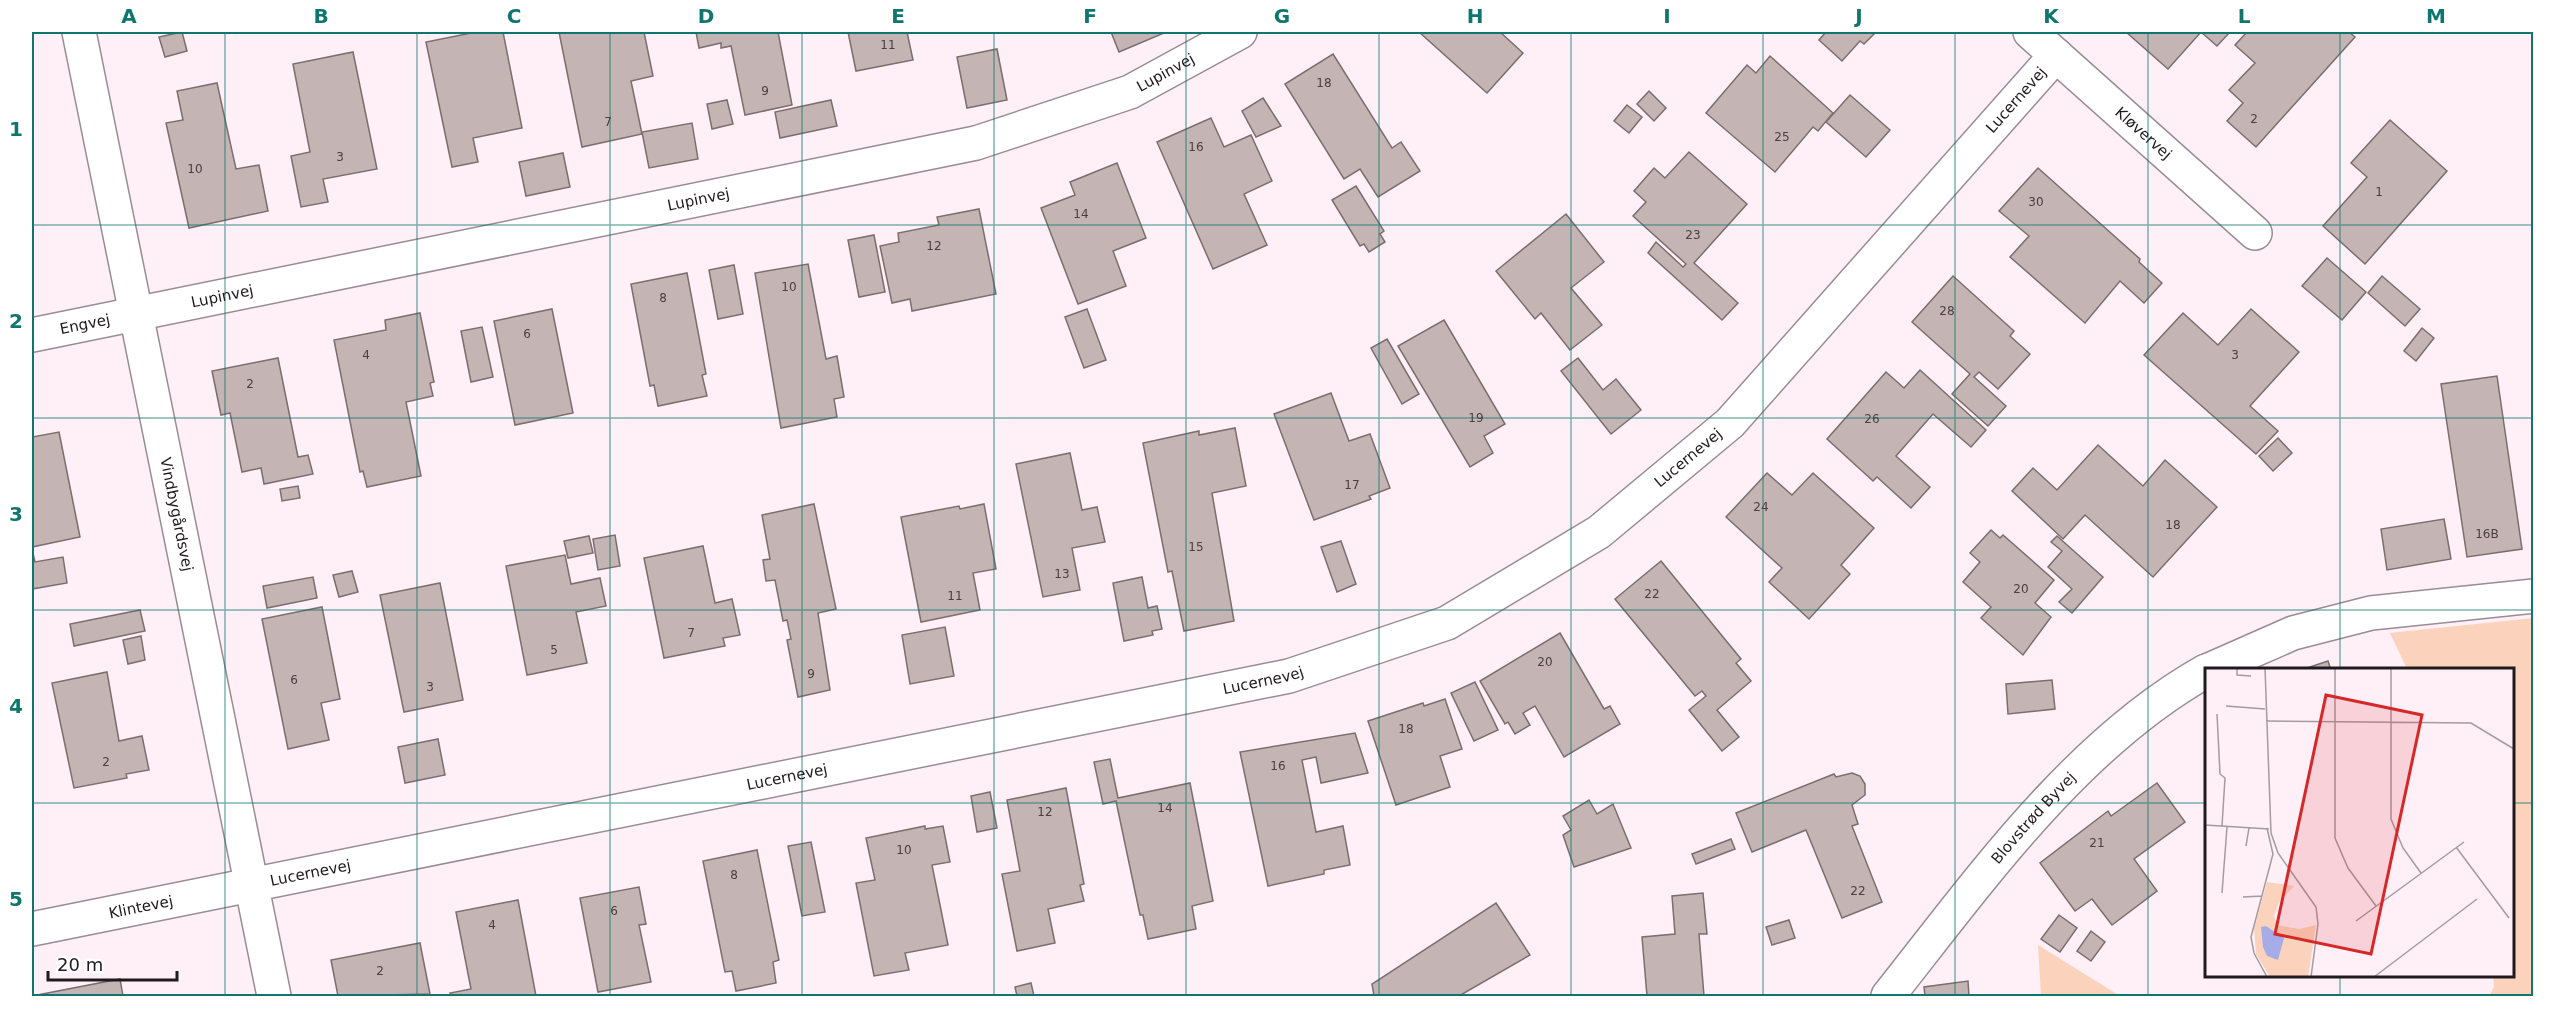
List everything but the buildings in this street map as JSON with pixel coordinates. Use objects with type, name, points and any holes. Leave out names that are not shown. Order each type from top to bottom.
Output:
[{"type":"street","name":"Vindbygårdsvej","points":[[79,32],[138,314],[274,996]]},
{"type":"street","name":"Lupinvej","points":[[138,314],[976,143],[1130,92],[1240,32]]},
{"type":"street","name":"Kløvervej","points":[[2030,32],[2255,233]]},
{"type":"street","name":"Lucernevej","points":[[251,885],[1289,676],[1447,623],[1599,532],[1730,423],[2056,55]]},
{"type":"street","name":"Engvej","points":[[32,335],[138,314]]},
{"type":"street","name":"Blovstrød Byvej","points":[[2213,668],[2293,633],[2371,613],[2534,596]]},
{"type":"street","name":"Blovstrød Byvej","points":[[1888,996],[2026,823],[2124,729],[2205,672]]},
{"type":"street","name":"Klintevej","points":[[32,929],[251,885]]},
{"type":"shaded area","points":[[2533,618],[2533,996],[2489,996],[2494,987],[2493,977],[2514,977],[2514,668],[2407,668],[2390,633]]},
{"type":"shaded area","points":[[2038,945],[2120,996],[2041,996]]}]
